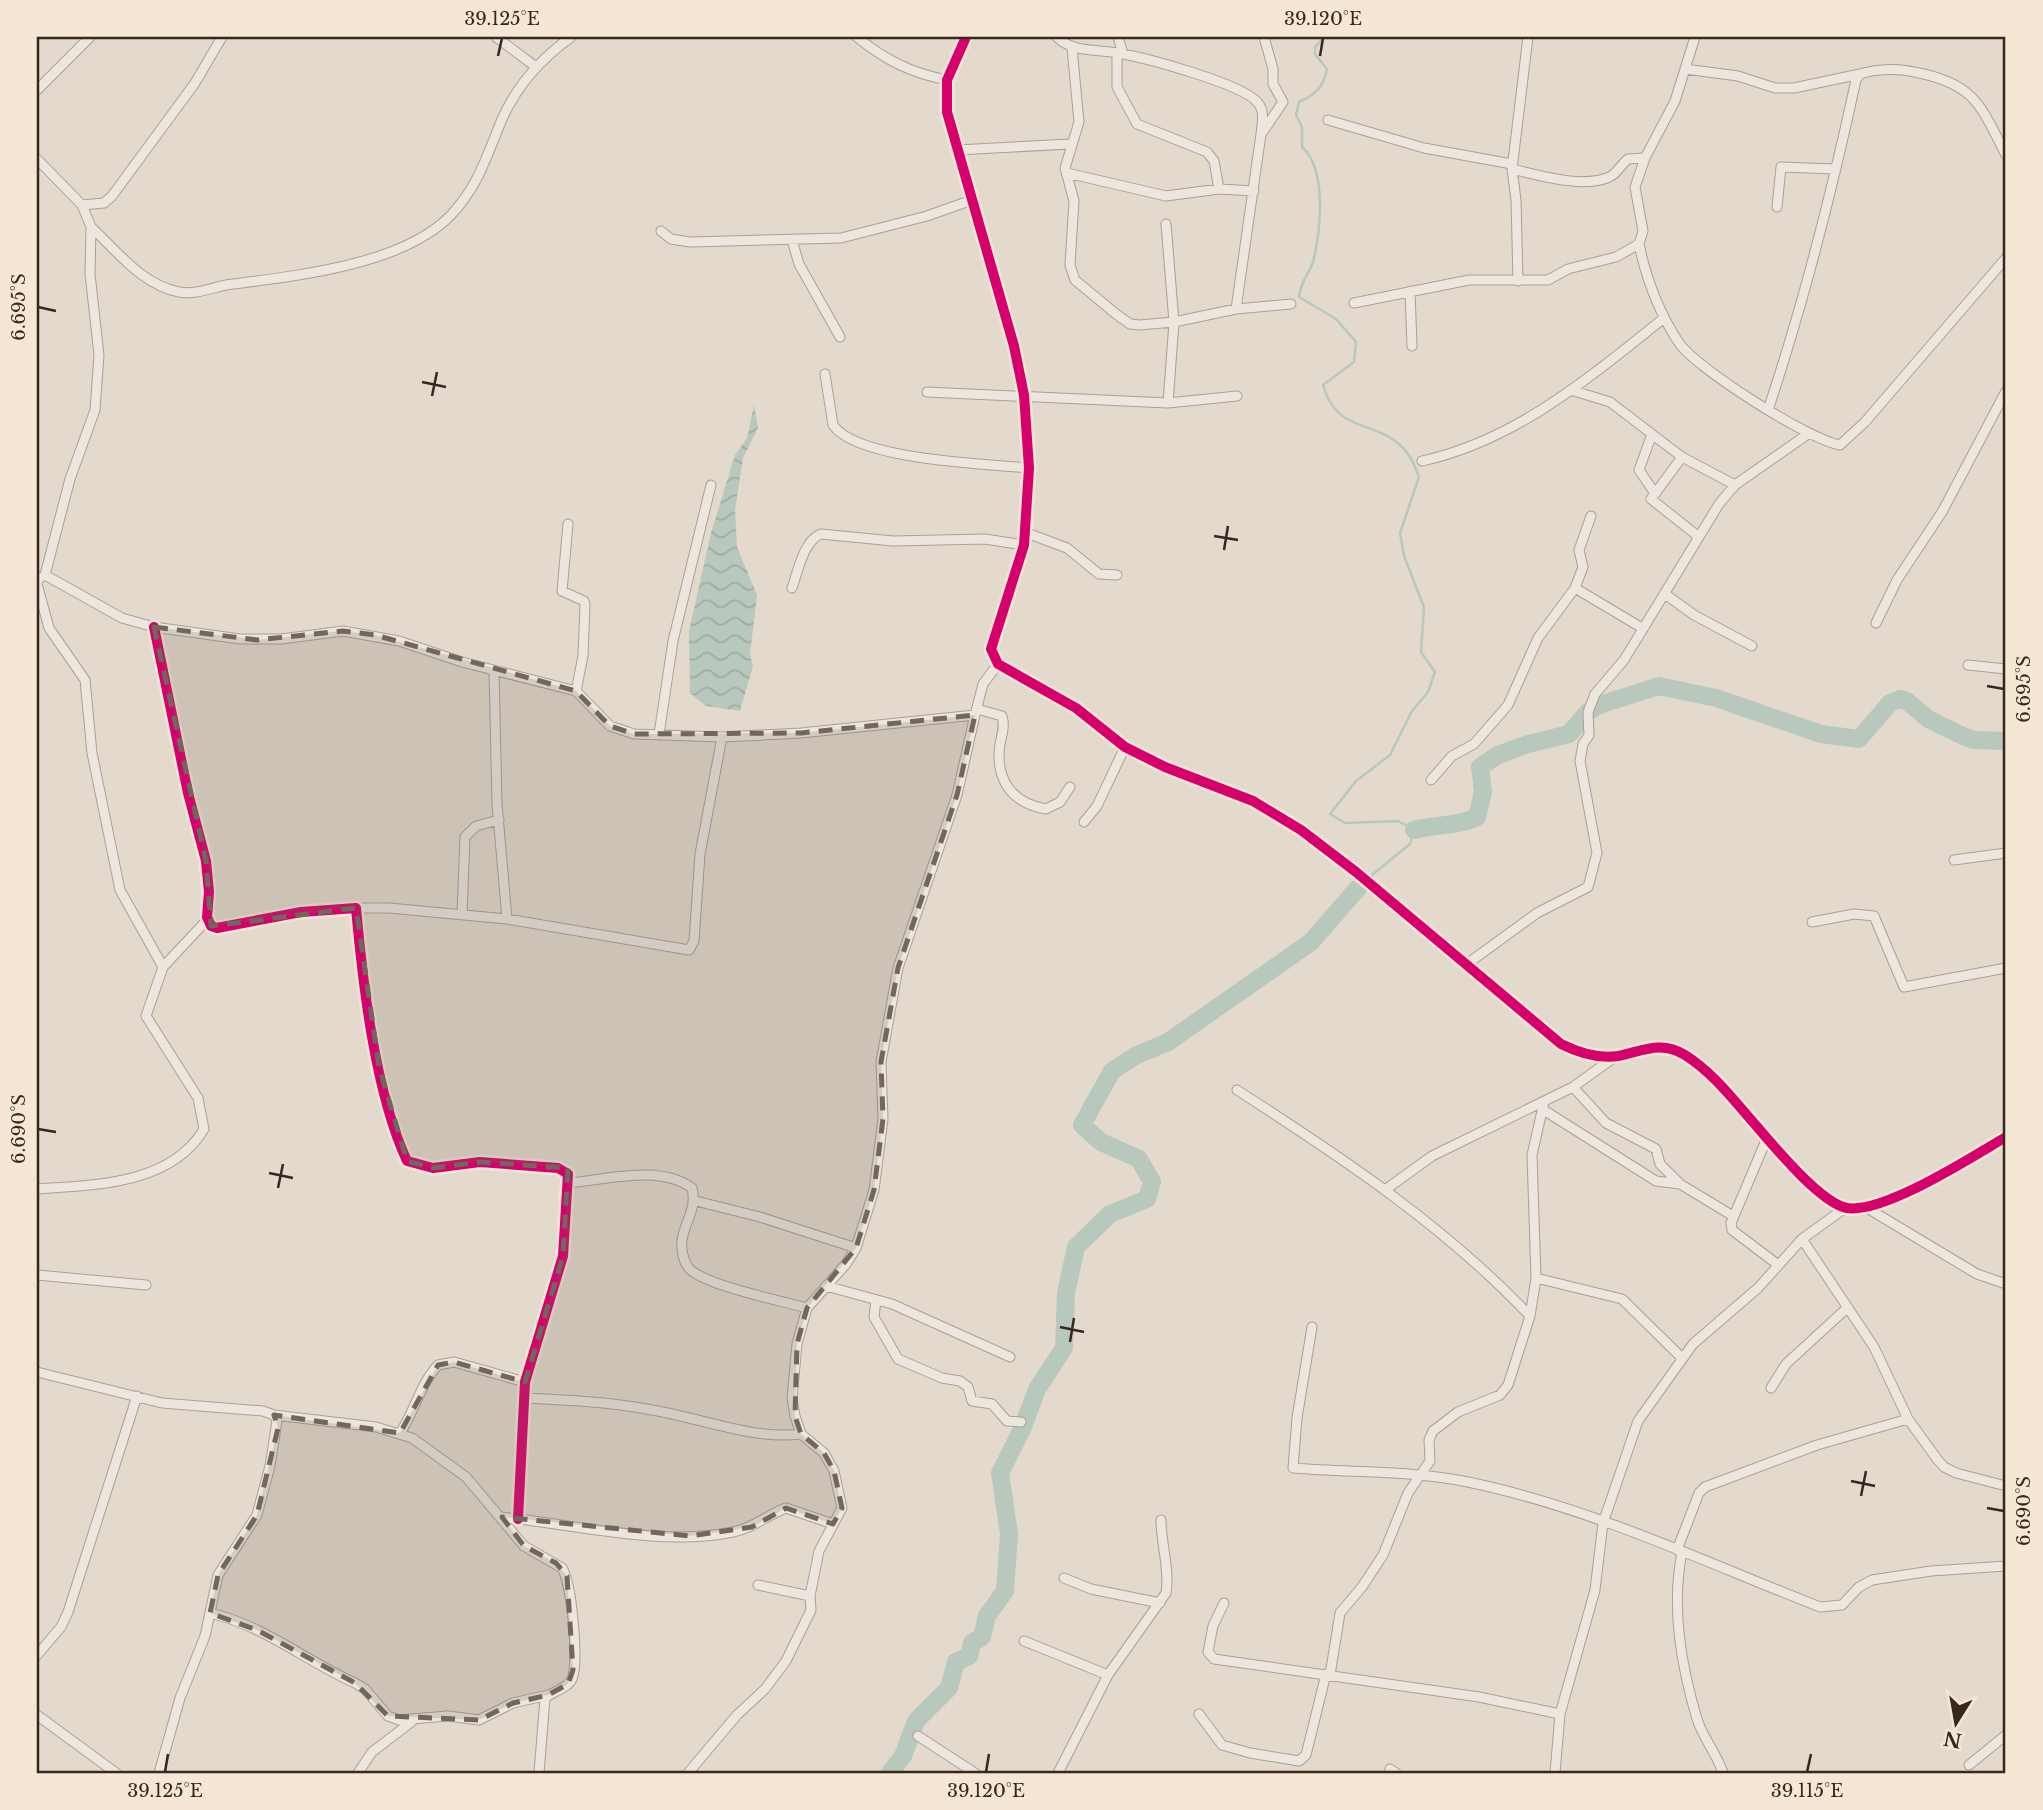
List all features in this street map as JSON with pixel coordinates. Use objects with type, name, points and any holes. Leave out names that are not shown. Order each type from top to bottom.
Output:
[{"type":"street","points":[[37,90],[90,37]]},
{"type":"street","points":[[82,205],[104,203],[112,196],[195,83],[222,37]]},
{"type":"street","points":[[496,37],[536,67]]},
{"type":"street","points":[[91,227],[143,275],[164,288],[181,293],[318,270],[401,247],[429,234],[450,216],[476,185],[504,115],[536,67],[571,37]]},
{"type":"street","points":[[857,37],[895,64],[921,75],[947,80]]},
{"type":"street","points":[[966,37],[947,80],[947,112],[1014,346],[1024,395],[1029,468],[1024,545],[991,649],[998,664],[1076,708],[1125,747],[1165,767],[1253,800],[1301,830],[1468,964],[1561,1044],[1592,1056],[1616,1056],[1654,1046],[1684,1054],[1716,1081],[1821,1193],[1845,1208],[1867,1208],[1921,1185],[2006,1137]]},
{"type":"street","points":[[1057,37],[1072,48],[1120,54],[1218,82],[1252,97],[1262,111],[1254,191],[1236,309]]},
{"type":"street","points":[[1118,37],[1118,86],[1137,124],[1207,152],[1213,161],[1219,189]]},
{"type":"street","points":[[1261,134],[1283,102],[1273,84],[1273,69],[1265,37]]},
{"type":"street","points":[[1518,281],[1516,200],[1512,167],[1528,37]]},
{"type":"street","points":[[1695,37],[1675,101],[1645,158],[1634,187],[1643,231],[1639,244],[1664,318],[1681,346],[1768,410],[1808,434],[1836,445],[1845,444],[2006,258]]},
{"type":"street","points":[[1072,48],[1079,122],[1070,144],[1067,173],[1074,201],[1070,265],[1074,280],[1130,324],[1174,322],[1236,309],[1291,304]]},
{"type":"street","points":[[1685,69],[1738,76],[1775,88],[1794,88],[1860,74],[1905,70],[1957,83],[1967,91],[1987,117],[2006,155]]},
{"type":"street","points":[[1768,410],[1807,281],[1831,193],[1834,169],[1856,80],[1860,74]]},
{"type":"street","points":[[1328,120],[1424,148],[1562,179],[1605,179],[1628,159],[1645,158]]},
{"type":"street","points":[[957,150],[1070,144]]},
{"type":"street","points":[[37,159],[82,205],[91,227],[90,274],[99,355],[95,410],[70,479],[39,580],[49,628],[75,661],[87,687],[92,753],[120,890],[127,908],[163,967]]},
{"type":"street","points":[[1777,207],[1781,167],[1834,169]]},
{"type":"street","points":[[1067,173],[1166,197],[1219,189],[1254,191]]},
{"type":"street","points":[[661,231],[671,239],[690,242],[841,238],[927,216],[972,200]]},
{"type":"street","points":[[1166,224],[1174,322],[1168,402]]},
{"type":"street","points":[[792,240],[799,264],[840,337]]},
{"type":"street","points":[[1354,303],[1469,280],[1548,280],[1568,269],[1616,257],[1639,244]]},
{"type":"street","points":[[1410,291],[1412,346]]},
{"type":"street","points":[[1422,461],[1443,457],[1508,430],[1574,391],[1664,318]]},
{"type":"street","points":[[825,374],[833,425],[856,443],[952,461],[1029,468]]},
{"type":"street","points":[[1574,391],[1610,402],[1682,457],[1735,485]]},
{"type":"street","points":[[1877,623],[1897,580],[1942,512],[2006,391]]},
{"type":"street","points":[[927,392],[1168,402],[1237,396]]},
{"type":"street","points":[[1468,964],[1537,913],[1587,887],[1597,853],[1580,761],[1583,744],[1589,735],[1588,712],[1602,683],[1624,660],[1699,537],[1735,485],[1808,434]]},
{"type":"street","points":[[1651,435],[1639,470],[1654,492]]},
{"type":"street","points":[[1682,457],[1654,492],[1652,501],[1699,537]]},
{"type":"street","points":[[659,734],[676,629],[711,485]]},
{"type":"street","points":[[1431,780],[1452,755],[1474,744],[1508,705],[1538,638],[1575,588],[1583,567],[1579,550],[1591,516]]},
{"type":"street","points":[[568,524],[561,587],[567,594],[584,600],[585,605],[583,656],[576,691]]},
{"type":"street","points":[[1024,532],[1067,548],[1099,575],[1116,575]]},
{"type":"street","points":[[792,588],[807,549],[815,537],[821,534],[893,541],[985,540],[1024,545]]},
{"type":"street","points":[[39,580],[122,618],[154,627],[257,640],[332,631],[359,632],[576,691],[610,726],[634,734],[722,737],[801,733],[976,712],[1002,716],[1004,726],[999,767],[1009,792],[1017,799],[1046,809],[1060,802],[1070,787]]},
{"type":"street","points":[[1575,588],[1642,628]]},
{"type":"street","points":[[1665,594],[1694,615],[1752,646]]},
{"type":"street","points":[[37,1189],[116,1183],[153,1171],[196,1143],[204,1129],[198,1098],[146,1017],[163,967],[207,920],[209,892],[206,861],[188,793],[154,627]]},
{"type":"street","points":[[688,1773],[737,1714],[765,1689],[786,1661],[811,1610],[810,1597],[819,1551],[842,1508],[834,1471],[824,1453],[802,1434],[792,1398],[797,1344],[807,1308],[856,1248],[874,1190],[883,1119],[881,1062],[898,968],[957,795],[983,684],[998,664]]},
{"type":"street","points":[[1968,665],[2006,669]]},
{"type":"street","points":[[495,670],[499,820],[507,919]]},
{"type":"street","points":[[207,920],[217,928],[301,912],[356,908],[507,919],[674,949],[692,947],[700,855],[722,737]]},
{"type":"street","points":[[1084,822],[1097,806],[1125,747]]},
{"type":"street","points":[[462,914],[465,837],[476,826],[499,820]]},
{"type":"street","points":[[1954,860],[2006,853]]},
{"type":"street","points":[[356,908],[363,977],[379,1067],[407,1161],[433,1168],[480,1162],[558,1168],[568,1174],[563,1256],[525,1382],[518,1519]]},
{"type":"street","points":[[1812,922],[1854,914],[1874,916],[1904,987],[2006,968]]},
{"type":"street","points":[[1385,1190],[1432,1156],[1543,1106],[1616,1056]]},
{"type":"street","points":[[1573,1087],[1605,1122],[1656,1149],[1660,1164],[1680,1184],[1733,1216]]},
{"type":"street","points":[[1237,1090],[1385,1190],[1474,1261],[1530,1316]]},
{"type":"street","points":[[1543,1106],[1656,1181],[1680,1184]]},
{"type":"street","points":[[1199,1714],[1222,1745],[1250,1753],[1299,1761],[1306,1755],[1328,1675],[1340,1613],[1363,1587],[1382,1555],[1408,1493],[1430,1461],[1429,1440],[1442,1423],[1505,1390],[1530,1316],[1535,1278],[1532,1155],[1543,1106]]},
{"type":"street","points":[[1767,1138],[1733,1216],[1732,1230],[1777,1264]]},
{"type":"street","points":[[568,1183],[646,1175],[670,1177],[692,1188],[696,1201],[682,1239],[683,1256],[688,1267],[698,1275],[738,1290],[807,1308]]},
{"type":"street","points":[[696,1201],[761,1217],[856,1248]]},
{"type":"street","points":[[1555,1773],[1560,1714],[1595,1590],[1603,1523],[1638,1422],[1693,1344],[1758,1288],[1802,1239],[1845,1208]]},
{"type":"street","points":[[1867,1208],[1977,1273],[2006,1284]]},
{"type":"street","points":[[1802,1239],[1874,1347],[1908,1419],[1944,1467],[2006,1486]]},
{"type":"street","points":[[37,1275],[146,1285]]},
{"type":"street","points":[[1535,1278],[1622,1299],[1682,1358]]},
{"type":"street","points":[[826,1286],[876,1300],[957,1331],[1010,1357]]},
{"type":"street","points":[[876,1300],[873,1312],[875,1321],[903,1363],[942,1378],[960,1381],[968,1387],[972,1401],[992,1404],[1007,1421],[1021,1422]]},
{"type":"street","points":[[1770,1388],[1786,1364],[1847,1308]]},
{"type":"street","points":[[1312,1327],[1297,1418],[1293,1468],[1422,1474],[1515,1493],[1680,1551],[1820,1607],[1843,1605],[1859,1587],[1879,1578],[2006,1566]]},
{"type":"street","points":[[400,1433],[414,1413],[424,1383],[439,1365],[454,1363],[525,1382]]},
{"type":"street","points":[[37,1372],[187,1407],[263,1411],[274,1415],[376,1427],[400,1433],[424,1445],[466,1477],[524,1546],[556,1563],[567,1576],[573,1619],[573,1670],[568,1685],[548,1695],[513,1703],[479,1720],[448,1716],[414,1720],[388,1716],[365,1689],[355,1683],[257,1630],[231,1618],[210,1613]]},
{"type":"street","points":[[37,1655],[61,1627],[68,1612],[137,1396]]},
{"type":"street","points":[[523,1398],[651,1409],[776,1435],[802,1434]]},
{"type":"street","points":[[159,1773],[169,1732],[205,1636],[218,1576],[257,1515],[278,1428],[274,1415]]},
{"type":"street","points":[[1723,1773],[1698,1721],[1679,1643],[1676,1583],[1680,1551],[1699,1493],[1705,1487],[1817,1445],[1908,1419]]},
{"type":"street","points":[[501,1517],[690,1536],[752,1527],[786,1508],[834,1524]]},
{"type":"street","points":[[1058,1773],[1108,1675],[1160,1603],[1168,1582],[1161,1544],[1161,1520]]},
{"type":"street","points":[[1064,1578],[1091,1589],[1160,1603]]},
{"type":"street","points":[[758,1585],[810,1597]]},
{"type":"street","points":[[1224,1603],[1213,1626],[1210,1656],[1479,1697],[1560,1714]]},
{"type":"street","points":[[1024,1640],[1108,1675]]},
{"type":"street","points":[[539,1773],[544,1702],[548,1695]]},
{"type":"street","points":[[37,1715],[116,1773]]},
{"type":"street","points":[[358,1773],[372,1752],[414,1720]]},
{"type":"street","points":[[1969,1765],[2006,1735]]},
{"type":"street","points":[[918,1736],[975,1773]]},
{"type":"highlighted area","points":[[154,627],[257,640],[343,631],[375,635],[576,691],[610,726],[634,734],[801,733],[975,715],[957,795],[898,968],[881,1062],[883,1119],[874,1190],[856,1248],[807,1308],[797,1344],[795,1416],[801,1434],[824,1453],[834,1471],[842,1508],[833,1524],[786,1508],[752,1527],[690,1536],[502,1517],[524,1546],[556,1563],[567,1576],[573,1670],[568,1684],[548,1695],[513,1703],[479,1720],[388,1716],[355,1683],[257,1630],[210,1613],[218,1575],[257,1515],[278,1428],[274,1415],[400,1433],[438,1365],[454,1362],[525,1382],[563,1256],[568,1168],[480,1162],[433,1168],[407,1161],[379,1067],[356,908],[211,926],[206,861]]},
{"type":"water","points":[[754,405],[758,428],[743,458],[735,510],[737,547],[757,595],[750,654],[753,666],[740,711],[706,706],[690,693],[689,631],[711,533],[735,455],[747,438]]},
{"type":"waterway","points":[[1325,37],[1315,47],[1315,54],[1327,69],[1323,81],[1314,93],[1299,102],[1296,115],[1302,127],[1302,147],[1315,170],[1320,201],[1313,262],[1299,297],[1336,319],[1356,342],[1354,362],[1323,385],[1329,401],[1337,412],[1347,419],[1393,439],[1409,455],[1419,477],[1400,533],[1404,556],[1424,607],[1421,652],[1435,672],[1428,692],[1412,711],[1390,755],[1356,781],[1330,814],[1345,823],[1398,821],[1414,830],[1410,844],[1367,879]]},
{"type":"waterway","points":[[1414,830],[1477,817],[1483,792],[1480,767],[1498,755],[1569,734],[1588,712],[1599,705],[1659,686],[1716,698],[1821,734],[1859,739],[1890,703],[1900,699],[1907,701],[1928,719],[1963,736],[1974,740],[2006,741]]},
{"type":"waterway","points":[[890,1773],[903,1756],[916,1721],[949,1688],[956,1662],[969,1656],[972,1643],[982,1637],[987,1616],[1005,1591],[1009,1534],[1000,1473],[1023,1427],[1037,1389],[1064,1348],[1066,1293],[1076,1247],[1110,1214],[1147,1199],[1152,1182],[1139,1159],[1101,1142],[1082,1125],[1112,1071],[1135,1056],[1168,1042],[1311,942],[1358,888]]},
{"type":"cycle path","points":[[966,37],[947,80],[947,112],[1014,346],[1024,395],[1029,468],[1024,545],[991,649],[998,664],[1076,708],[1125,747],[1165,767],[1253,801],[1301,830],[1356,872],[1561,1044],[1582,1053],[1603,1057],[1660,1047],[1685,1055],[1721,1086],[1810,1184],[1836,1204],[1847,1208],[1883,1202],[1928,1182],[2006,1137]]},
{"type":"cycle path","points":[[154,627],[188,793],[206,861],[209,892],[207,917],[211,926],[217,928],[301,912],[356,908],[372,1038],[387,1103],[407,1161],[433,1168],[480,1162],[558,1168],[568,1174],[563,1256],[525,1382],[518,1519]]}]
